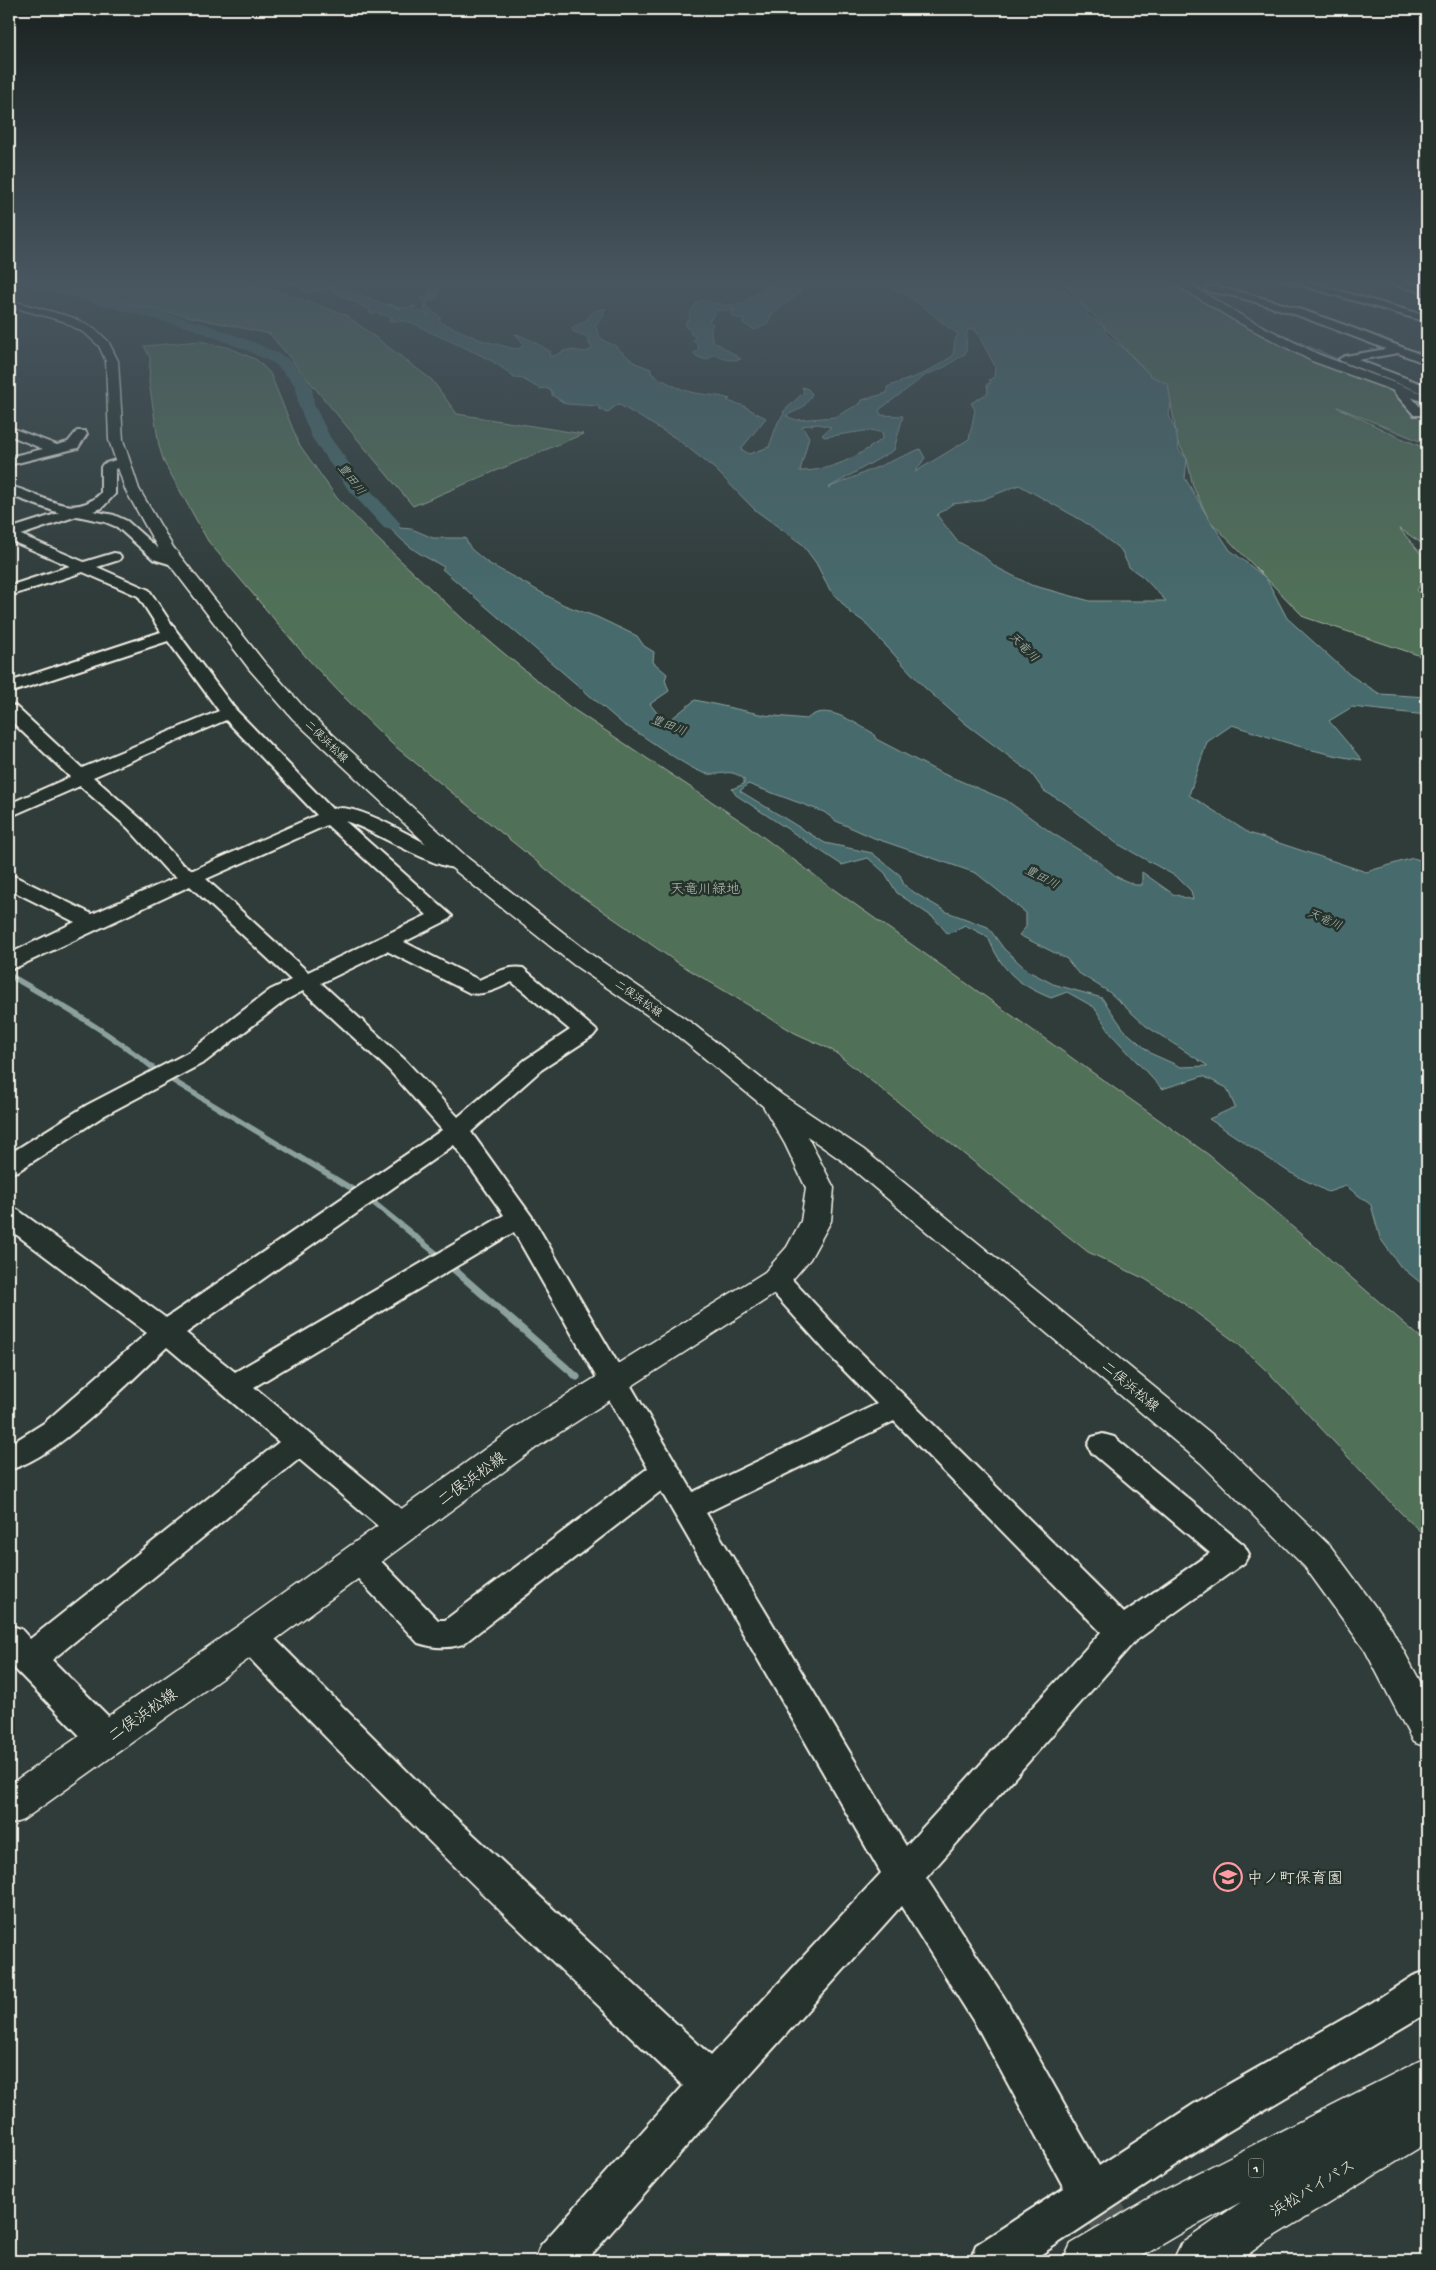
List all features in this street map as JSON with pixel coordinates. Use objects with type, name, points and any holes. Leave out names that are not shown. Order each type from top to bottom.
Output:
[{"type":"main road","name":"二俣浜松線","points":[[113,387],[116,433],[122,462],[132,489],[148,518],[176,562],[257,666],[300,715],[357,770],[461,864],[583,960],[684,1030],[773,1101],[854,1156],[1213,1454],[1318,1557],[1378,1639],[1427,1730]]},
{"type":"main road","points":[[1394,387],[1427,391]]},
{"type":"main road","name":"二俣浜松線","points":[[9,1807],[251,1637],[526,1438],[776,1279],[799,1252],[816,1221],[820,1188],[799,1144],[773,1101]]},
{"type":"main road","name":"1","points":[[1088,2261],[1168,2214],[1427,2080]]},
{"type":"main road","name":"浜松バイパス","points":[[1198,2261],[1245,2227],[1427,2117]]},
{"type":"street","points":[[1397,388],[1418,412]]},
{"type":"street","points":[[9,431],[56,449]]},
{"type":"street","points":[[9,461],[73,445],[81,434]]},
{"type":"street","points":[[9,534],[97,505],[108,494],[110,480],[108,466],[122,462]]},
{"type":"street","points":[[9,490],[61,509],[100,515],[122,524],[155,554],[176,562]]},
{"type":"street","points":[[9,534],[144,593],[171,634],[229,712],[328,816],[441,916],[278,995],[197,1057],[96,1110],[9,1165]]},
{"type":"street","points":[[9,591],[114,557]]},
{"type":"street","points":[[9,688],[171,634]]},
{"type":"street","points":[[9,710],[135,824],[175,868],[192,877],[397,1065],[457,1132],[519,1217],[613,1382],[903,1876],[993,2016],[1092,2194]]},
{"type":"street","points":[[9,811],[82,778],[84,774],[229,712]]},
{"type":"street","points":[[9,962],[92,922],[338,813],[352,816],[425,851],[461,864]]},
{"type":"street","points":[[9,881],[92,922]]},
{"type":"street","points":[[9,1459],[55,1431],[165,1333],[457,1132],[532,1065],[585,1031],[515,972],[478,988],[388,943]]},
{"type":"street","points":[[9,1216],[191,1351],[402,1528]]},
{"type":"street","points":[[233,1386],[519,1217]]},
{"type":"street","points":[[776,1279],[896,1407],[1122,1632]]},
{"type":"street","points":[[688,1508],[896,1407]]},
{"type":"street","points":[[107,1739],[18,1649],[300,1442]]},
{"type":"street","points":[[557,2261],[712,2085],[1122,1632],[1232,1554],[1103,1445]]},
{"type":"street","points":[[360,1558],[430,1633],[451,1634],[666,1471]]},
{"type":"street","points":[[251,1637],[332,1723],[506,1893],[712,2085]]},
{"type":"street","points":[[992,2261],[1209,2119],[1387,2016],[1427,1990]]},
{"type":"green space","name":"天竜川緑地","points":[[150,387],[276,387],[299,444],[337,498],[367,529],[464,620],[506,655],[570,707],[747,825],[829,886],[1209,1155],[1427,1343],[1427,1538],[1395,1507],[1271,1375],[1237,1343],[1183,1303],[1145,1279],[1088,1252],[832,1050],[795,1033],[678,963],[568,887],[391,743],[307,658],[208,541],[164,462],[159,446]]},
{"type":"green space","points":[[314,387],[437,387],[457,414],[583,434],[413,506]]},
{"type":"green space","points":[[1168,387],[1421,387],[1427,389],[1427,444],[1337,407],[1427,449],[1427,547],[1399,528],[1427,561],[1427,568],[1417,591],[1427,595],[1427,658],[1304,617],[1209,520],[1193,486],[1187,459],[1174,435],[1176,432]]},
{"type":"water","name":"天竜川","points":[[536,387],[678,387],[689,392],[730,399],[727,400],[744,406],[766,418],[741,449],[749,454],[769,447],[778,422],[784,414],[783,412],[804,392],[802,387],[808,389],[812,394],[804,406],[786,416],[796,420],[835,417],[861,403],[862,400],[887,393],[887,387],[910,387],[879,410],[881,415],[903,416],[894,450],[828,488],[920,449],[925,458],[915,472],[969,439],[975,410],[971,403],[988,393],[987,387],[1168,387],[1171,402],[1169,415],[1176,432],[1179,450],[1187,459],[1185,478],[1230,550],[1266,578],[1287,618],[1350,675],[1380,694],[1427,697],[1427,715],[1352,707],[1329,721],[1362,760],[1312,750],[1232,725],[1207,742],[1189,795],[1249,833],[1366,872],[1413,858],[1427,862],[1427,1288],[1400,1266],[1380,1238],[1371,1205],[1346,1186],[1328,1192],[1289,1172],[1209,1119],[1235,1107],[1227,1088],[1203,1076],[1162,1089],[1111,1034],[1094,1007],[1067,992],[1051,998],[1020,982],[1005,968],[988,937],[965,925],[948,934],[934,918],[897,893],[885,873],[868,858],[842,865],[736,795],[732,789],[744,784],[744,779],[739,775],[734,773],[708,774],[700,771],[624,725],[442,569],[444,567],[420,554],[405,543],[355,490],[360,488],[400,528],[412,529],[433,538],[465,538],[471,549],[488,563],[564,605],[597,617],[637,636],[644,646],[654,652],[653,662],[667,674],[665,680],[669,691],[650,704],[657,713],[671,719],[695,700],[764,715],[807,719],[814,714],[822,712],[849,719],[873,733],[876,739],[939,772],[1006,800],[1052,833],[1097,861],[1117,877],[1135,885],[1142,885],[1142,872],[1173,894],[1193,900],[1191,891],[1177,877],[1116,843],[1065,803],[1044,791],[1031,773],[966,724],[924,687],[863,621],[851,613],[830,590],[816,563],[802,544],[755,510],[715,469],[677,439],[618,404],[607,413],[598,406],[566,404],[552,395],[552,391],[545,388],[540,389]],"holes":[[[818,424],[831,427],[822,435],[824,437],[871,430],[883,433],[882,439],[844,462],[823,469],[800,471],[809,437],[802,426]],[[1019,485],[1083,521],[1121,550],[1129,567],[1143,577],[1166,601],[1090,601],[1031,585],[996,567],[982,555],[957,541],[937,515],[952,504],[979,501]],[[748,784],[824,812],[836,821],[874,838],[976,873],[1026,913],[1026,927],[1019,935],[1067,959],[1077,972],[1109,992],[1146,1026],[1208,1066],[1181,1067],[1152,1054],[1125,1031],[1102,998],[1053,984],[1028,971],[1004,949],[988,927],[947,912],[918,895],[904,885],[900,875],[872,853],[825,843],[740,791]]]},
{"type":"waterway","name":"豊田川","points":[[304,387],[306,404],[321,438],[355,485],[391,524]]},
{"type":"waterway","points":[[9,975],[104,1032],[157,1071],[359,1193]]},
{"type":"waterway","points":[[369,1199],[438,1255]]},
{"type":"waterway","points":[[449,1265],[577,1377]]},
{"type":"tunnel","points":[[1091,2194],[1140,2261]]},
{"type":"place","name":"中ノ町保育園","points":[[1228,1877]]}]
